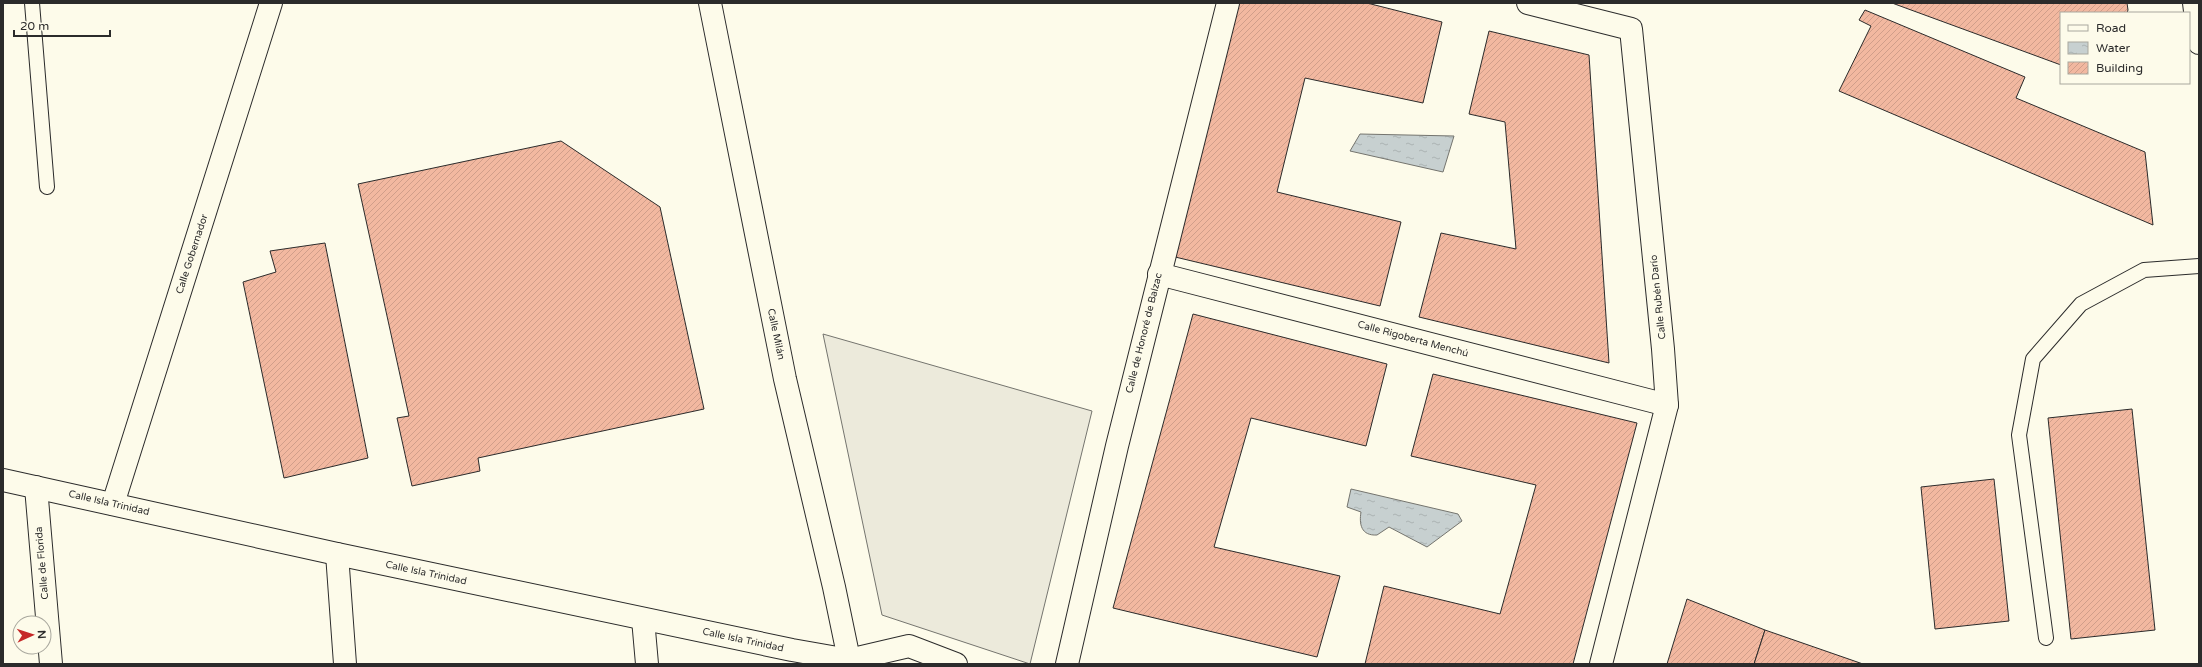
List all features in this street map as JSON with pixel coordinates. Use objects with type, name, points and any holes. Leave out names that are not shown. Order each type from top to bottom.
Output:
[{"type":"street","name":"Calle Gobernador","points":[[112,504],[271,3]]},
{"type":"street","name":"Calle Milán","points":[[710,3],[785,379],[850,662]]},
{"type":"street","name":"Calle de Honoré de Balzac","points":[[1067,664],[1116,446],[1228,3]]},
{"type":"street","name":"Calle Rubén Darío","points":[[1528,3],[1631,29],[1663,349],[1667,405],[1601,664]]},
{"type":"street","points":[[2194,3],[2199,43]]},
{"type":"street","name":"Calle Rigoberta Menchú","points":[[1159,274],[1667,405]]},
{"type":"street","name":"Calle Isla Trinidad","points":[[3,480],[337,554],[850,662]]},
{"type":"street","name":"Calle de Florida","points":[[36,487],[51,664]]},
{"type":"street","points":[[337,554],[345,664]]},
{"type":"street","points":[[643,619],[646,664]]},
{"type":"street","points":[[850,662],[909,646],[956,664]]},
{"type":"lane","points":[[32,3],[47,187]]},
{"type":"lane","points":[[2046,638],[2019,435],[2032,359],[2081,304],[2144,270],[2199,266]]},
{"type":"shaded area","points":[[823,334],[1092,411],[1030,664],[882,615]]},
{"type":"water","points":[[1360,134],[1454,136],[1443,172],[1350,151]]},
{"type":"water","points":[[1351,489],[1458,514],[1462,521],[1427,547],[1389,527],[1377,535],[1367,534],[1361,525],[1361,512],[1347,507]]},
{"type":"building","points":[[1233,3],[1367,3],[1442,22],[1423,103],[1305,78],[1277,192],[1401,222],[1380,306],[1171,256]]},
{"type":"building","points":[[1892,3],[2127,3],[2127,12],[2060,12],[2060,65]]},
{"type":"building","points":[[1865,10],[2025,77],[2016,98],[2145,152],[2153,225],[1839,91],[1871,26],[1859,20]]},
{"type":"building","points":[[1489,31],[1589,55],[1609,363],[1419,317],[1441,233],[1516,249],[1505,122],[1469,114]]},
{"type":"building","points":[[561,141],[660,207],[704,409],[478,458],[480,471],[412,486],[397,418],[409,416],[358,184]]},
{"type":"building","points":[[325,243],[368,458],[284,478],[243,282],[276,272],[270,251]]},
{"type":"building","points":[[1193,314],[1387,364],[1366,446],[1251,418],[1214,547],[1340,576],[1317,657],[1113,608]]},
{"type":"building","points":[[1433,374],[1637,423],[1573,664],[1365,664],[1384,586],[1500,614],[1536,485],[1411,456]]},
{"type":"building","points":[[2132,409],[2155,630],[2071,639],[2048,418]]},
{"type":"building","points":[[1994,479],[2009,621],[1935,629],[1921,487]]},
{"type":"building","points":[[1687,599],[1765,630],[1754,664],[1667,664]]},
{"type":"building","points":[[1765,630],[1863,664],[1754,664]]}]
